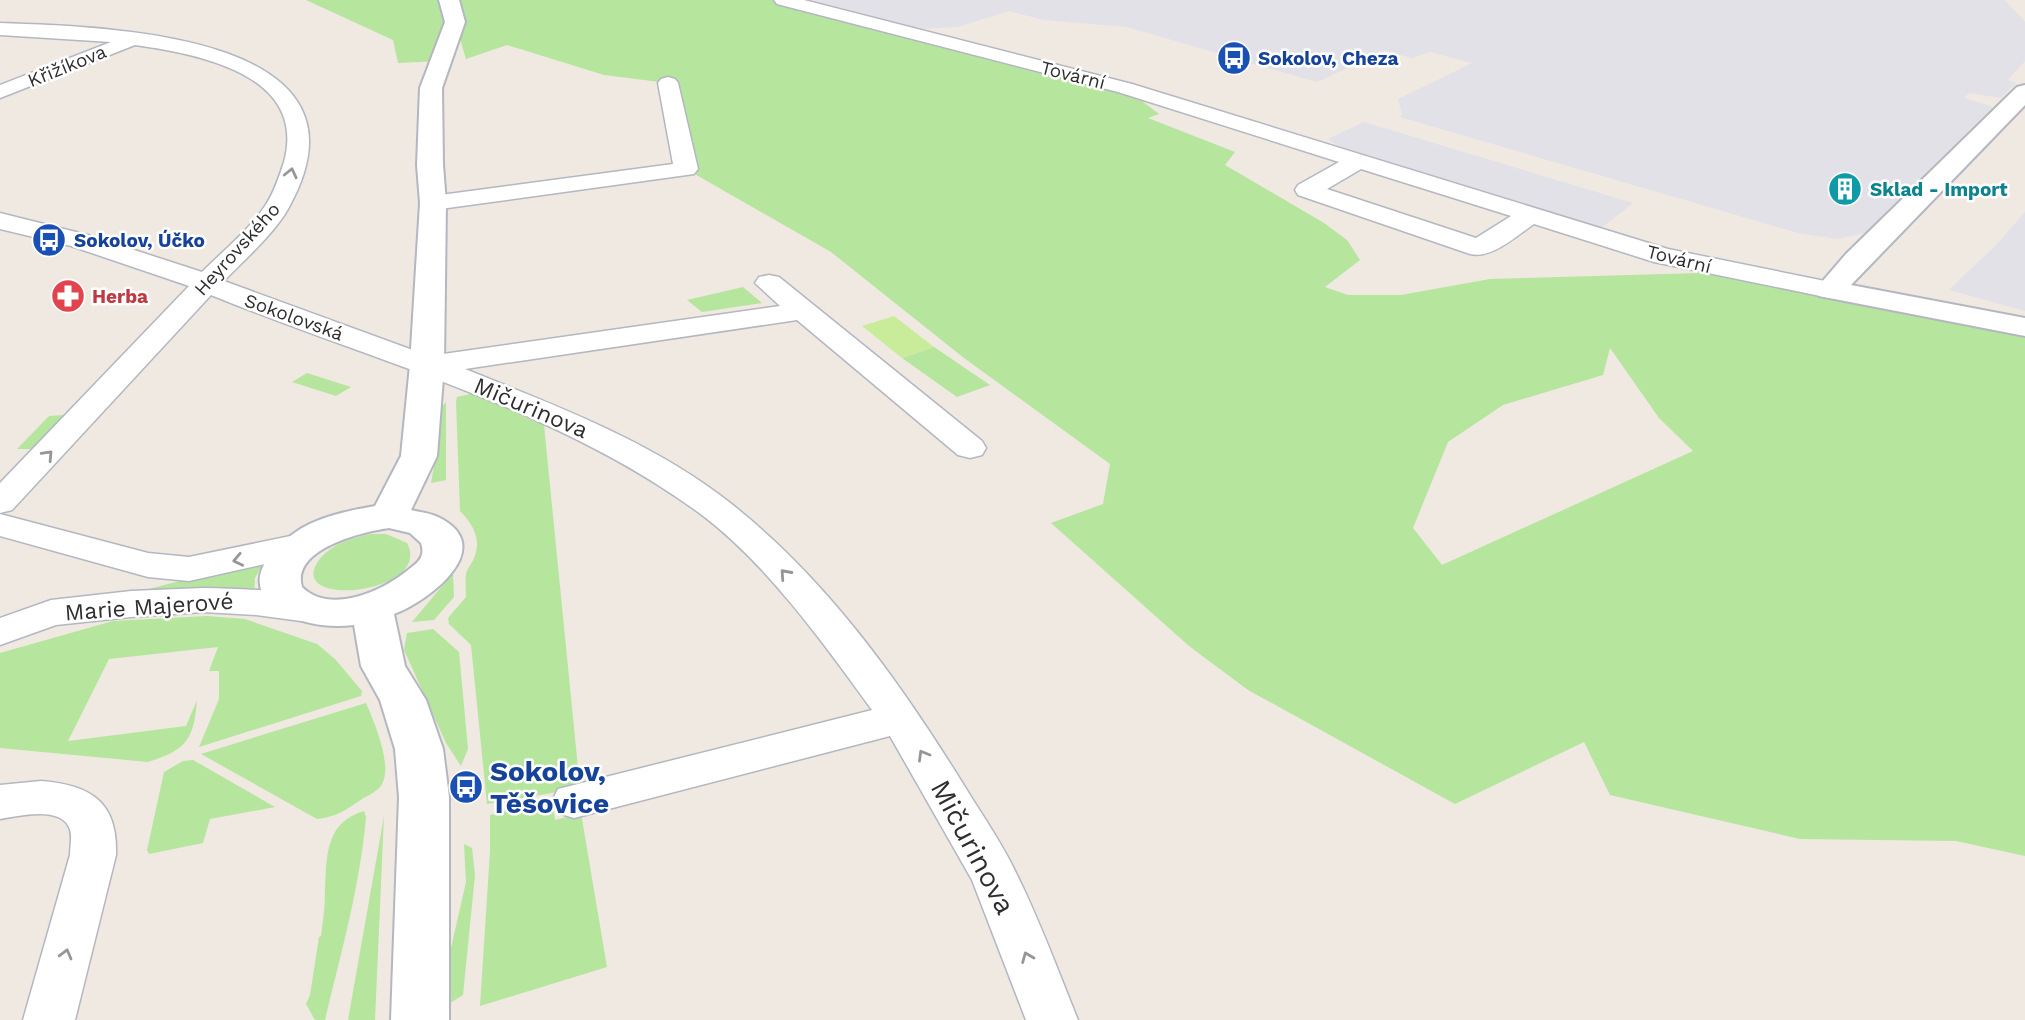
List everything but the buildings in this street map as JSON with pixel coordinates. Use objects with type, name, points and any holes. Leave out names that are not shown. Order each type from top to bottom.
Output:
[{"type":"street","points":[[389,516],[419,456],[428,365],[433,203],[430,165],[431,88],[455,22],[449,0]]},
{"type":"street","name":"Tovární","points":[[783,0],[1125,88],[1663,256],[1830,290]]},
{"type":"street","name":"Heyrovského","points":[[0,29],[135,39],[196,51],[226,61],[271,84],[288,100],[296,118],[299,138],[289,184],[275,211],[205,283],[158,339],[0,503]]},
{"type":"street","name":"Křižíkova","points":[[0,92],[135,39]]},
{"type":"street","points":[[433,203],[686,169],[668,83]]},
{"type":"street","points":[[1830,290],[1856,260],[2025,92]]},
{"type":"street","points":[[1359,162],[1307,190],[1479,248],[1530,215]]},
{"type":"street","name":"Sokolovská","points":[[0,221],[127,254],[428,365]]},
{"type":"street","points":[[769,283],[970,448]]},
{"type":"street","points":[[1830,290],[2025,327]]},
{"type":"street","name":"Mičurinova","points":[[428,365],[803,311]]},
{"type":"street","name":"Mičurinova","points":[[428,365],[577,426],[646,463],[716,509],[775,562],[836,631],[901,718],[994,876],[1052,1020]]},
{"type":"street","points":[[51,613],[189,569],[305,544],[348,523],[389,516],[415,520],[432,527],[441,539],[443,553],[435,569],[420,585],[398,598],[371,608],[333,613],[301,608],[286,599],[280,587],[281,573],[290,558],[305,544]]},
{"type":"street","points":[[0,525],[148,565],[189,569]]},
{"type":"street","name":"Marie Majerové","points":[[0,632],[51,613],[131,604],[203,600],[256,601],[301,608]]},
{"type":"street","points":[[371,608],[379,633],[383,666],[403,700],[419,749],[424,797],[420,1020]]},
{"type":"street","points":[[574,801],[901,718]]},
{"type":"street","points":[[0,802],[40,797],[65,800],[85,814],[94,831],[93,855],[49,1020]]},
{"type":"shaded area","points":[[813,0],[2005,0],[2025,22],[2025,61],[2008,80],[2016,83],[2001,98],[1969,93],[1964,98],[1992,108],[1865,233],[1837,239],[1798,233],[1400,117],[1402,115],[1398,99],[1472,63],[1430,52],[1412,58],[1385,51],[1317,82],[1250,63],[1254,60],[1226,52],[1220,54],[1127,27],[1043,20],[1009,11],[958,27],[919,29]]},
{"type":"shaded area","points":[[1364,122],[1633,203],[1600,229],[1336,145],[1328,139]]},
{"type":"shaded area","points":[[2025,212],[2025,311],[1949,290],[1999,242]]},
{"type":"green space","points":[[306,0],[783,0],[1125,88],[1159,114],[1148,118],[1235,152],[1225,165],[1324,223],[1347,240],[1360,260],[1325,287],[1348,295],[1401,295],[1490,279],[1701,273],[2025,333],[2025,856],[1956,841],[1800,839],[1610,795],[1584,742],[1455,804],[1248,690],[1189,646],[1051,523],[1103,504],[1110,464],[964,358],[831,252],[686,169],[668,83],[604,75],[507,45],[466,59],[455,23],[440,61],[398,63],[393,40]],"holes":[[[1610,348],[1659,418],[1693,451],[1442,565],[1413,528],[1448,442],[1503,405],[1603,375]]]},
{"type":"green space","points":[[743,287],[762,303],[702,312],[687,300]]},
{"type":"green space","points":[[894,316],[934,347],[902,358],[862,326]]},
{"type":"green space","points":[[934,347],[990,385],[957,397],[902,358]]},
{"type":"green space","points":[[307,373],[351,387],[336,396],[292,382]]},
{"type":"green space","points":[[475,393],[526,413],[524,417],[544,425],[580,788],[487,804],[471,645],[449,624],[448,618],[466,597],[466,574],[477,545],[469,521],[460,511],[456,402],[457,397]]},
{"type":"green space","points":[[446,402],[446,480],[431,483],[440,432],[440,409]]},
{"type":"green space","points":[[64,415],[32,449],[17,449],[49,416]]},
{"type":"green space","points":[[371,534],[386,534],[407,543],[409,560],[400,574],[382,584],[360,589],[338,590],[321,586],[314,576],[324,554],[342,542]]},
{"type":"green space","points":[[266,558],[255,578],[254,596],[134,593]]},
{"type":"green space","points":[[453,573],[454,597],[434,620],[412,622]]},
{"type":"green space","points":[[207,616],[245,619],[317,644],[335,659],[362,691],[361,696],[199,747],[219,699],[219,671],[209,671],[218,647],[109,659],[68,741],[186,726],[197,700],[196,714],[186,742],[171,753],[148,762],[0,748],[0,653],[113,621]]},
{"type":"green space","points":[[433,629],[459,652],[468,749],[461,766],[446,743],[404,650],[407,633]]},
{"type":"green space","points":[[366,703],[382,745],[384,779],[374,792],[330,817],[317,819],[201,754]]},
{"type":"green space","points":[[193,760],[275,807],[210,819],[203,843],[149,854],[147,850],[164,772],[183,761]]},
{"type":"green space","points":[[552,800],[555,820],[581,813],[607,967],[480,1006],[490,815]]},
{"type":"green space","points":[[364,811],[366,817],[355,894],[325,1020],[315,1020],[306,1004],[321,936],[330,843],[341,824]]},
{"type":"green space","points":[[384,816],[375,1020],[348,1020]]},
{"type":"green space","points":[[464,844],[472,848],[475,875],[463,995],[450,1003],[451,948],[466,882]]},
{"type":"place","name":"Sokolov, Cheza","points":[[1234,58]]},
{"type":"place","name":"Sklad - Import","points":[[1845,189]]},
{"type":"place","name":"Sokolov, Účko","points":[[49,240]]},
{"type":"place","name":"Herba","points":[[68,296]]},
{"type":"place","name":"Sokolov, Těšovice","points":[[466,787]]}]
